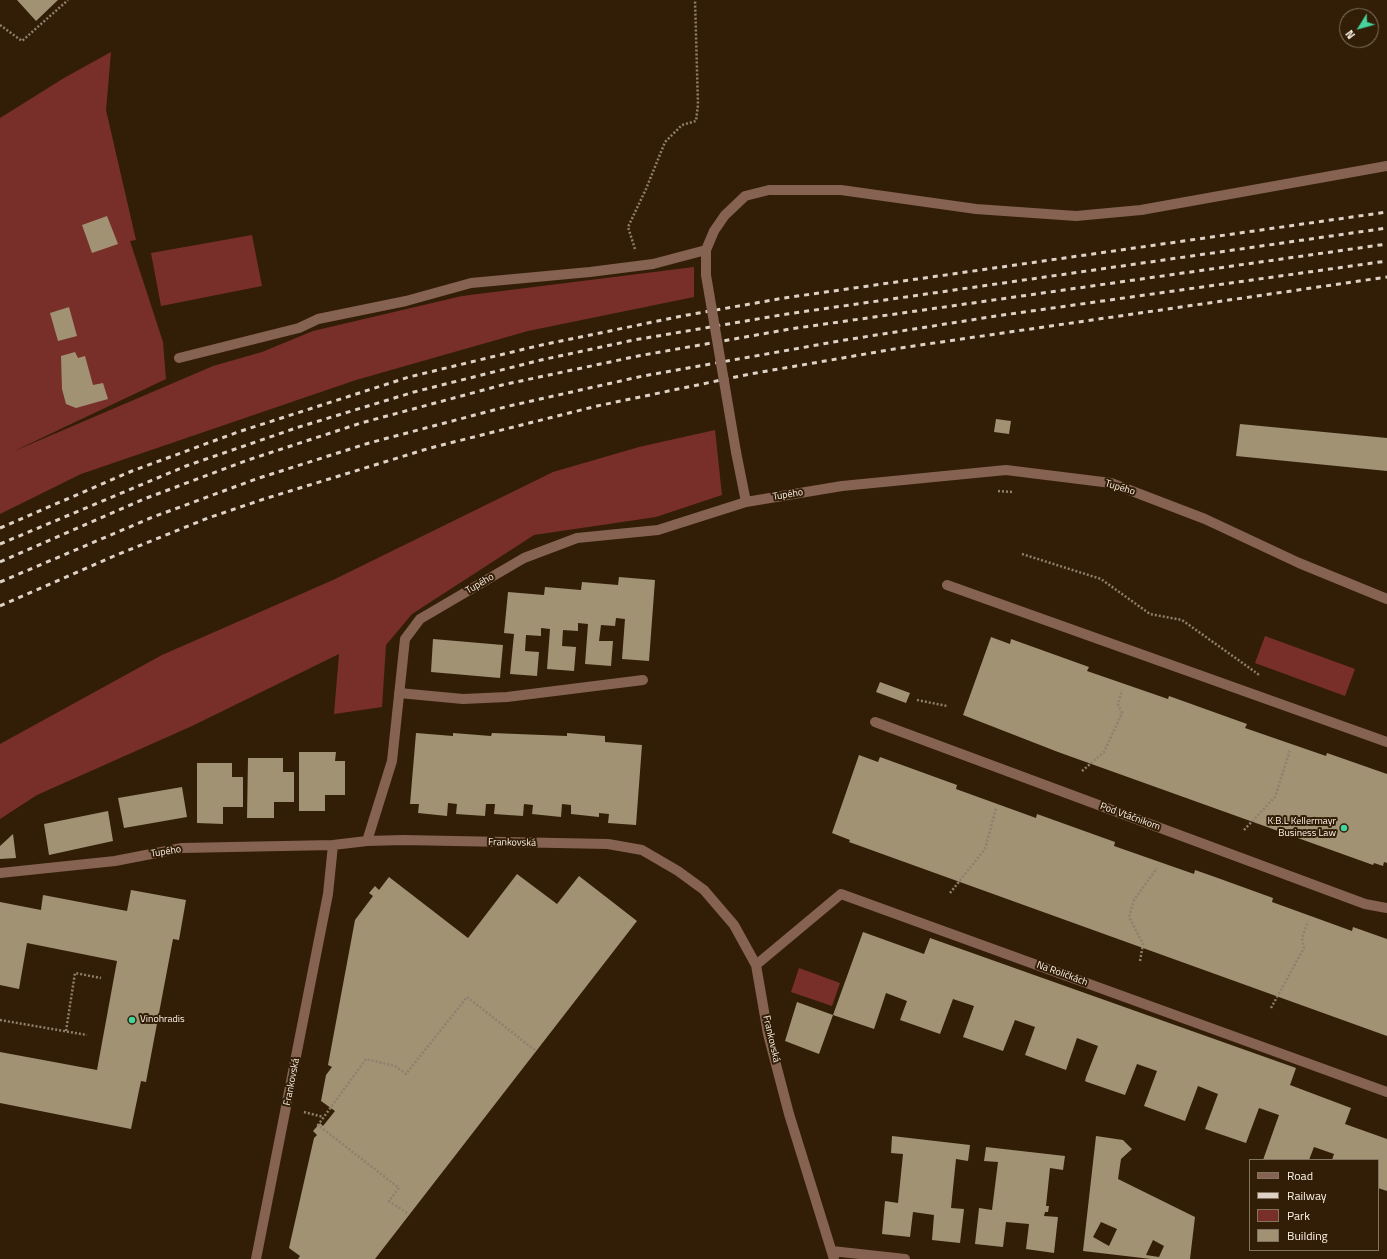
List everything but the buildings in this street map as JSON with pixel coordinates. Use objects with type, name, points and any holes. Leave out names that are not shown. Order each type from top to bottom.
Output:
[{"type":"street","points":[[746,502],[706,275],[706,250],[714,231],[725,215],[746,196],[770,190],[841,190],[976,208],[1076,216],[1141,210],[1387,166]]},
{"type":"street","points":[[179,358],[300,328],[318,319],[406,301],[471,283],[590,272],[653,264],[706,250]]},
{"type":"street","name":"Tupého","points":[[367,841],[392,761],[405,639],[420,619],[524,558],[577,538],[658,530],[746,502],[842,486],[1006,470],[1111,483],[1204,519],[1299,563],[1387,599]]},
{"type":"street","points":[[947,585],[1387,742]]},
{"type":"street","points":[[399,693],[463,699],[507,697],[643,680]]},
{"type":"street","name":"Pod Vtáčnikom","points":[[875,722],[1358,902],[1387,908]]},
{"type":"street","name":"Frankovská","points":[[256,1259],[328,894],[333,846],[367,841],[608,844],[642,850],[678,870],[704,890],[734,925],[756,965],[768,1034],[789,1114],[833,1255]]},
{"type":"street","name":"Tupého","points":[[0,874],[115,861],[182,848],[333,846]]},
{"type":"street","name":"Na Roličkách","points":[[756,965],[841,894],[1387,1092]]},
{"type":"street","points":[[833,1255],[905,1259]]},
{"type":"path","points":[[0,25],[22,41],[68,0]]},
{"type":"path","points":[[653,264],[635,248],[628,227],[646,189],[665,142],[682,125],[696,121],[698,105],[695,0]]},
{"type":"path","points":[[994,491],[1017,492]]},
{"type":"path","points":[[1022,554],[1101,579],[1150,614],[1182,620],[1258,674],[1254,695]]},
{"type":"path","points":[[1082,771],[1104,752],[1122,713],[1118,704],[1122,690]]},
{"type":"path","points":[[917,700],[946,706]]},
{"type":"path","points":[[1244,830],[1275,797],[1290,750]]},
{"type":"path","points":[[950,893],[985,849],[996,808]]},
{"type":"path","points":[[1140,961],[1143,944],[1129,917],[1134,900],[1157,868]]},
{"type":"path","points":[[1271,1008],[1304,948],[1302,938],[1308,921]]},
{"type":"path","points":[[66,1031],[75,973],[101,978]]},
{"type":"path","points":[[407,1214],[389,1201],[399,1188],[318,1126],[366,1059],[396,1066],[406,1074],[467,997],[536,1051]]},
{"type":"path","points":[[0,1020],[87,1035]]},
{"type":"path","points":[[299,1111],[323,1117]]},
{"type":"green space","points":[[111,52],[106,110],[136,240],[130,241],[163,342],[166,379],[12,452],[213,366],[262,352],[313,331],[462,296],[694,267],[694,297],[528,331],[356,380],[81,474],[0,514],[0,118],[64,78]]},
{"type":"green space","points":[[252,235],[262,286],[161,306],[151,253]]},
{"type":"green space","points":[[715,430],[722,495],[656,517],[534,535],[412,614],[386,645],[382,707],[334,714],[339,654],[192,726],[37,795],[0,819],[0,744],[162,655],[333,580],[553,472],[639,447]]},
{"type":"green space","points":[[1265,636],[1355,669],[1345,696],[1255,663]]},
{"type":"green space","points":[[799,968],[840,983],[832,1006],[791,992]]},
{"type":"railway","points":[[0,528],[132,471],[238,432],[409,377],[537,346],[682,316],[784,298],[1387,212]]},
{"type":"railway","points":[[0,544],[186,466],[299,427],[414,392],[541,360],[634,340],[787,314],[1387,228]]},
{"type":"railway","points":[[0,562],[144,499],[248,460],[361,423],[502,385],[638,356],[790,329],[1387,244]]},
{"type":"railway","points":[[0,582],[153,517],[256,479],[369,443],[509,406],[643,376],[845,340],[996,316],[1387,261]]},
{"type":"railway","points":[[0,606],[114,556],[208,518],[264,499],[430,448],[597,406],[750,374],[900,348],[1387,277]]},
{"type":"place","name":"K.B.L Kellermayr Business Law","points":[[1344,828]]},
{"type":"place","name":"Vinohradis","points":[[132,1020]]}]
